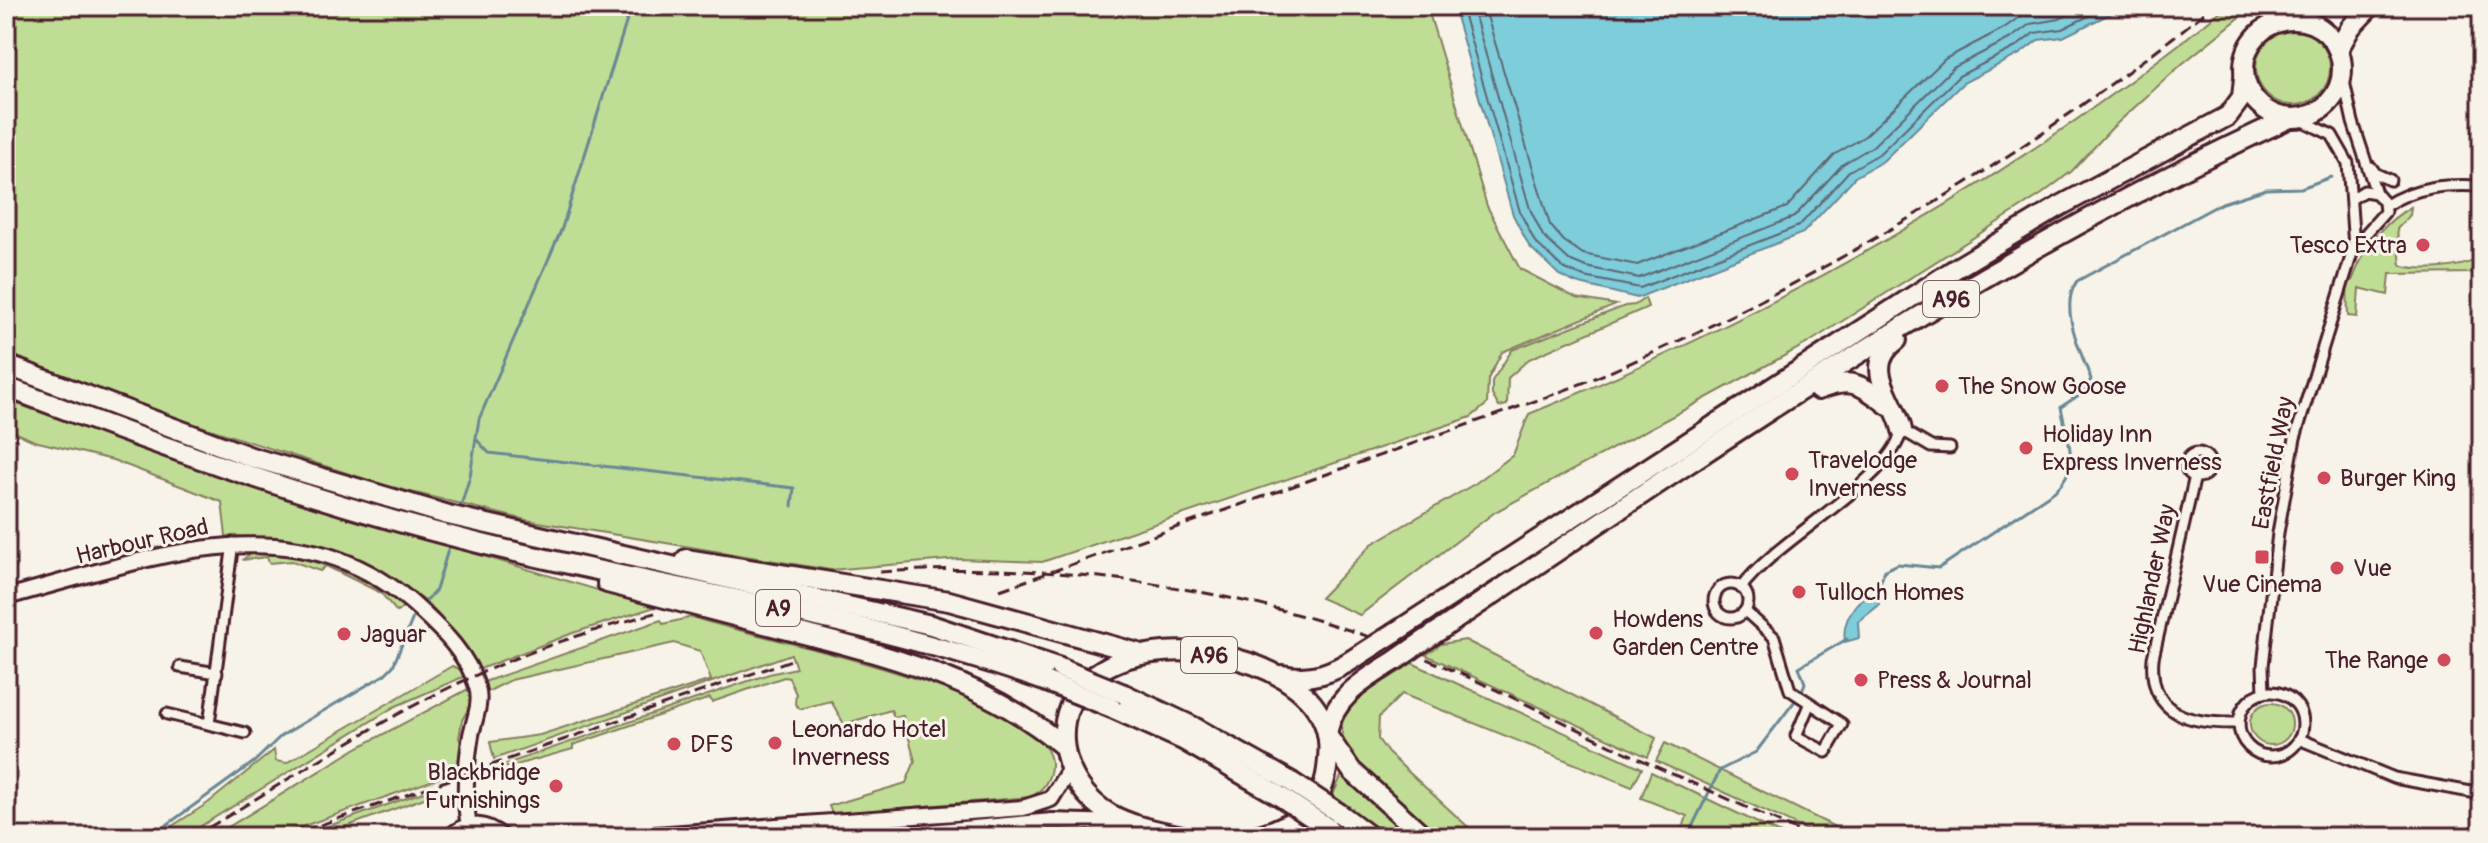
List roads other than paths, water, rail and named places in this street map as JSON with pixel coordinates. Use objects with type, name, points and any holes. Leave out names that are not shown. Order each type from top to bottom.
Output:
[{"type":"highway","name":"A96","points":[[1186,837],[1137,825],[1095,803],[1069,770],[1063,746],[1064,723],[1083,684],[1097,672],[1140,654],[1180,652],[1233,658],[1275,674],[1311,678],[1333,671],[1958,267],[2060,206],[2228,116],[2242,97],[2244,61],[2257,36],[2313,6]]},
{"type":"highway","points":[[2338,50],[2351,27],[2371,6]]},
{"type":"highway","points":[[2280,22],[2303,21],[2319,27],[2338,50],[2342,72]]},
{"type":"highway","name":"A96","points":[[1261,836],[1297,819],[1314,803],[1322,790],[1328,736],[1334,712],[1343,698],[1749,426],[2050,237],[2142,188],[2294,118],[2314,114],[2329,103],[2339,89],[2342,72]]},
{"type":"highway","points":[[2244,78],[2250,94],[2264,109],[2294,118]]},
{"type":"highway","points":[[1902,430],[1880,380],[1885,352],[1967,289]]},
{"type":"highway","name":"A9","points":[[6,365],[251,457],[448,515],[598,552],[931,625],[1118,701],[1183,740],[1284,788],[1336,826],[1371,837]]},
{"type":"highway","points":[[1749,426],[1819,390],[1840,383],[1863,386],[1893,410]]},
{"type":"highway","name":"A9","points":[[6,387],[252,476],[505,550],[923,641],[1054,675]]},
{"type":"highway","name":"A9","points":[[505,550],[553,570],[855,647],[927,670],[1006,704],[1063,746]]},
{"type":"highway","name":"A9","points":[[598,552],[673,558],[949,601],[1140,654]]},
{"type":"highway","name":"A96","points":[[1275,674],[1309,699],[1328,736]]},
{"type":"highway","points":[[1328,736],[1352,771],[1425,837]]},
{"type":"main road","name":"Harbour Road","points":[[6,597],[175,553],[233,543],[296,548],[348,564],[398,592],[445,635],[471,672],[479,694],[466,785],[469,825]]},
{"type":"main road","points":[[629,837],[1034,807],[1056,794],[1069,770]]},
{"type":"main road","points":[[872,837],[1052,821],[1137,825]]},
{"type":"main road","points":[[450,837],[469,825],[482,825],[502,837]]},
{"type":"street","points":[[2342,72],[2366,161],[2381,198],[2384,217],[2354,247]]},
{"type":"street","points":[[2294,118],[2316,125],[2339,143],[2348,163],[2353,198],[2350,205],[2354,247]]},
{"type":"street","points":[[2366,161],[2376,174],[2390,180]]},
{"type":"street","points":[[2353,198],[2364,191],[2381,198],[2399,197],[2437,186],[2482,186]]},
{"type":"street","points":[[2353,218],[2360,225],[2372,226]]},
{"type":"street","name":"Eastfield Way","points":[[2264,693],[2265,644],[2287,479],[2305,397],[2354,247]]},
{"type":"street","points":[[1741,588],[1771,555],[1873,471],[1896,445],[1902,430],[1931,447],[1950,448]]},
{"type":"street","name":"Highlander Way","points":[[2195,476],[2153,658],[2153,680],[2163,701],[2184,718],[2203,723],[2239,723]]},
{"type":"street","points":[[209,724],[233,543]]},
{"type":"street","points":[[1728,585],[1741,588],[1748,601],[1745,611],[1736,617],[1720,615],[1712,592],[1728,585]]},
{"type":"street","points":[[1745,611],[1774,637],[1785,682],[1801,699],[1842,724],[1826,752],[1796,736],[1801,699]]},
{"type":"street","points":[[1714,627],[1720,615]]},
{"type":"street","points":[[180,667],[217,673]]},
{"type":"street","points":[[2264,693],[2287,696],[2298,706],[2302,717],[2299,739],[2284,753],[2264,755],[2249,747],[2239,723],[2250,701],[2264,693]]},
{"type":"street","points":[[167,714],[245,733]]},
{"type":"street","points":[[2299,739],[2394,778],[2482,794]]},
{"type":"water","points":[[1453,6],[2126,6],[2063,37],[2038,40],[2020,54],[1963,83],[1883,161],[1855,177],[1803,233],[1637,298],[1576,283],[1559,275],[1529,246],[1513,215]]},
{"type":"water","points":[[1877,592],[1879,605],[1858,622],[1859,638],[1845,642],[1845,626],[1852,611],[1869,594]]},
{"type":"waterway","points":[[460,509],[470,476],[479,419],[562,228],[631,7]]},
{"type":"waterway","points":[[1876,594],[1885,570],[1898,564],[1939,568],[2055,491],[2063,481],[2068,472],[2070,452],[2061,407],[2085,391],[2091,379],[2070,316],[2072,292],[2077,281],[2222,203],[2266,189],[2301,188],[2331,177]]},
{"type":"waterway","points":[[476,439],[489,453],[794,488],[792,506]]},
{"type":"waterway","points":[[423,604],[436,590],[450,543]]},
{"type":"waterway","points":[[150,837],[254,762],[281,736],[384,675],[393,666],[415,613]]},
{"type":"waterway","points":[[1687,837],[1720,770],[1756,752],[1801,693],[1805,683],[1799,667],[1847,639]]},
{"type":"railway","points":[[1000,590],[1538,400],[1594,379],[1700,331],[1778,292],[1929,206],[2074,110],[2213,6]]},
{"type":"railway","points":[[880,572],[1001,570],[1062,573],[1182,589],[1300,615],[1434,662],[1811,837]]},
{"type":"railway","points":[[193,837],[339,748],[451,687],[510,660],[658,612]]},
{"type":"railway","points":[[286,837],[794,659]]},
{"type":"place","name":"Tesco Extra","points":[[2423,245]]},
{"type":"place","name":"The Snow Goose","points":[[1942,386]]},
{"type":"place","name":"Holiday Inn Express Inverness","points":[[2026,448]]},
{"type":"place","name":"Travelodge Inverness","points":[[1792,474]]},
{"type":"place","name":"Burger King","points":[[2324,478]]},
{"type":"place","name":"Vue Cinema","points":[[2262,557]]},
{"type":"place","name":"Vue","points":[[2337,568]]},
{"type":"place","name":"Tulloch Homes","points":[[1799,592]]},
{"type":"place","name":"Howdens Garden Centre","points":[[1596,633]]},
{"type":"place","name":"Jaguar","points":[[344,634]]},
{"type":"place","name":"The Range","points":[[2444,660]]},
{"type":"place","name":"Press & Journal","points":[[1861,680]]},
{"type":"place","name":"Leonardo Hotel Inverness","points":[[775,743]]},
{"type":"place","name":"DFS","points":[[674,744]]},
{"type":"place","name":"Blackbridge Furnishings","points":[[556,786]]}]
